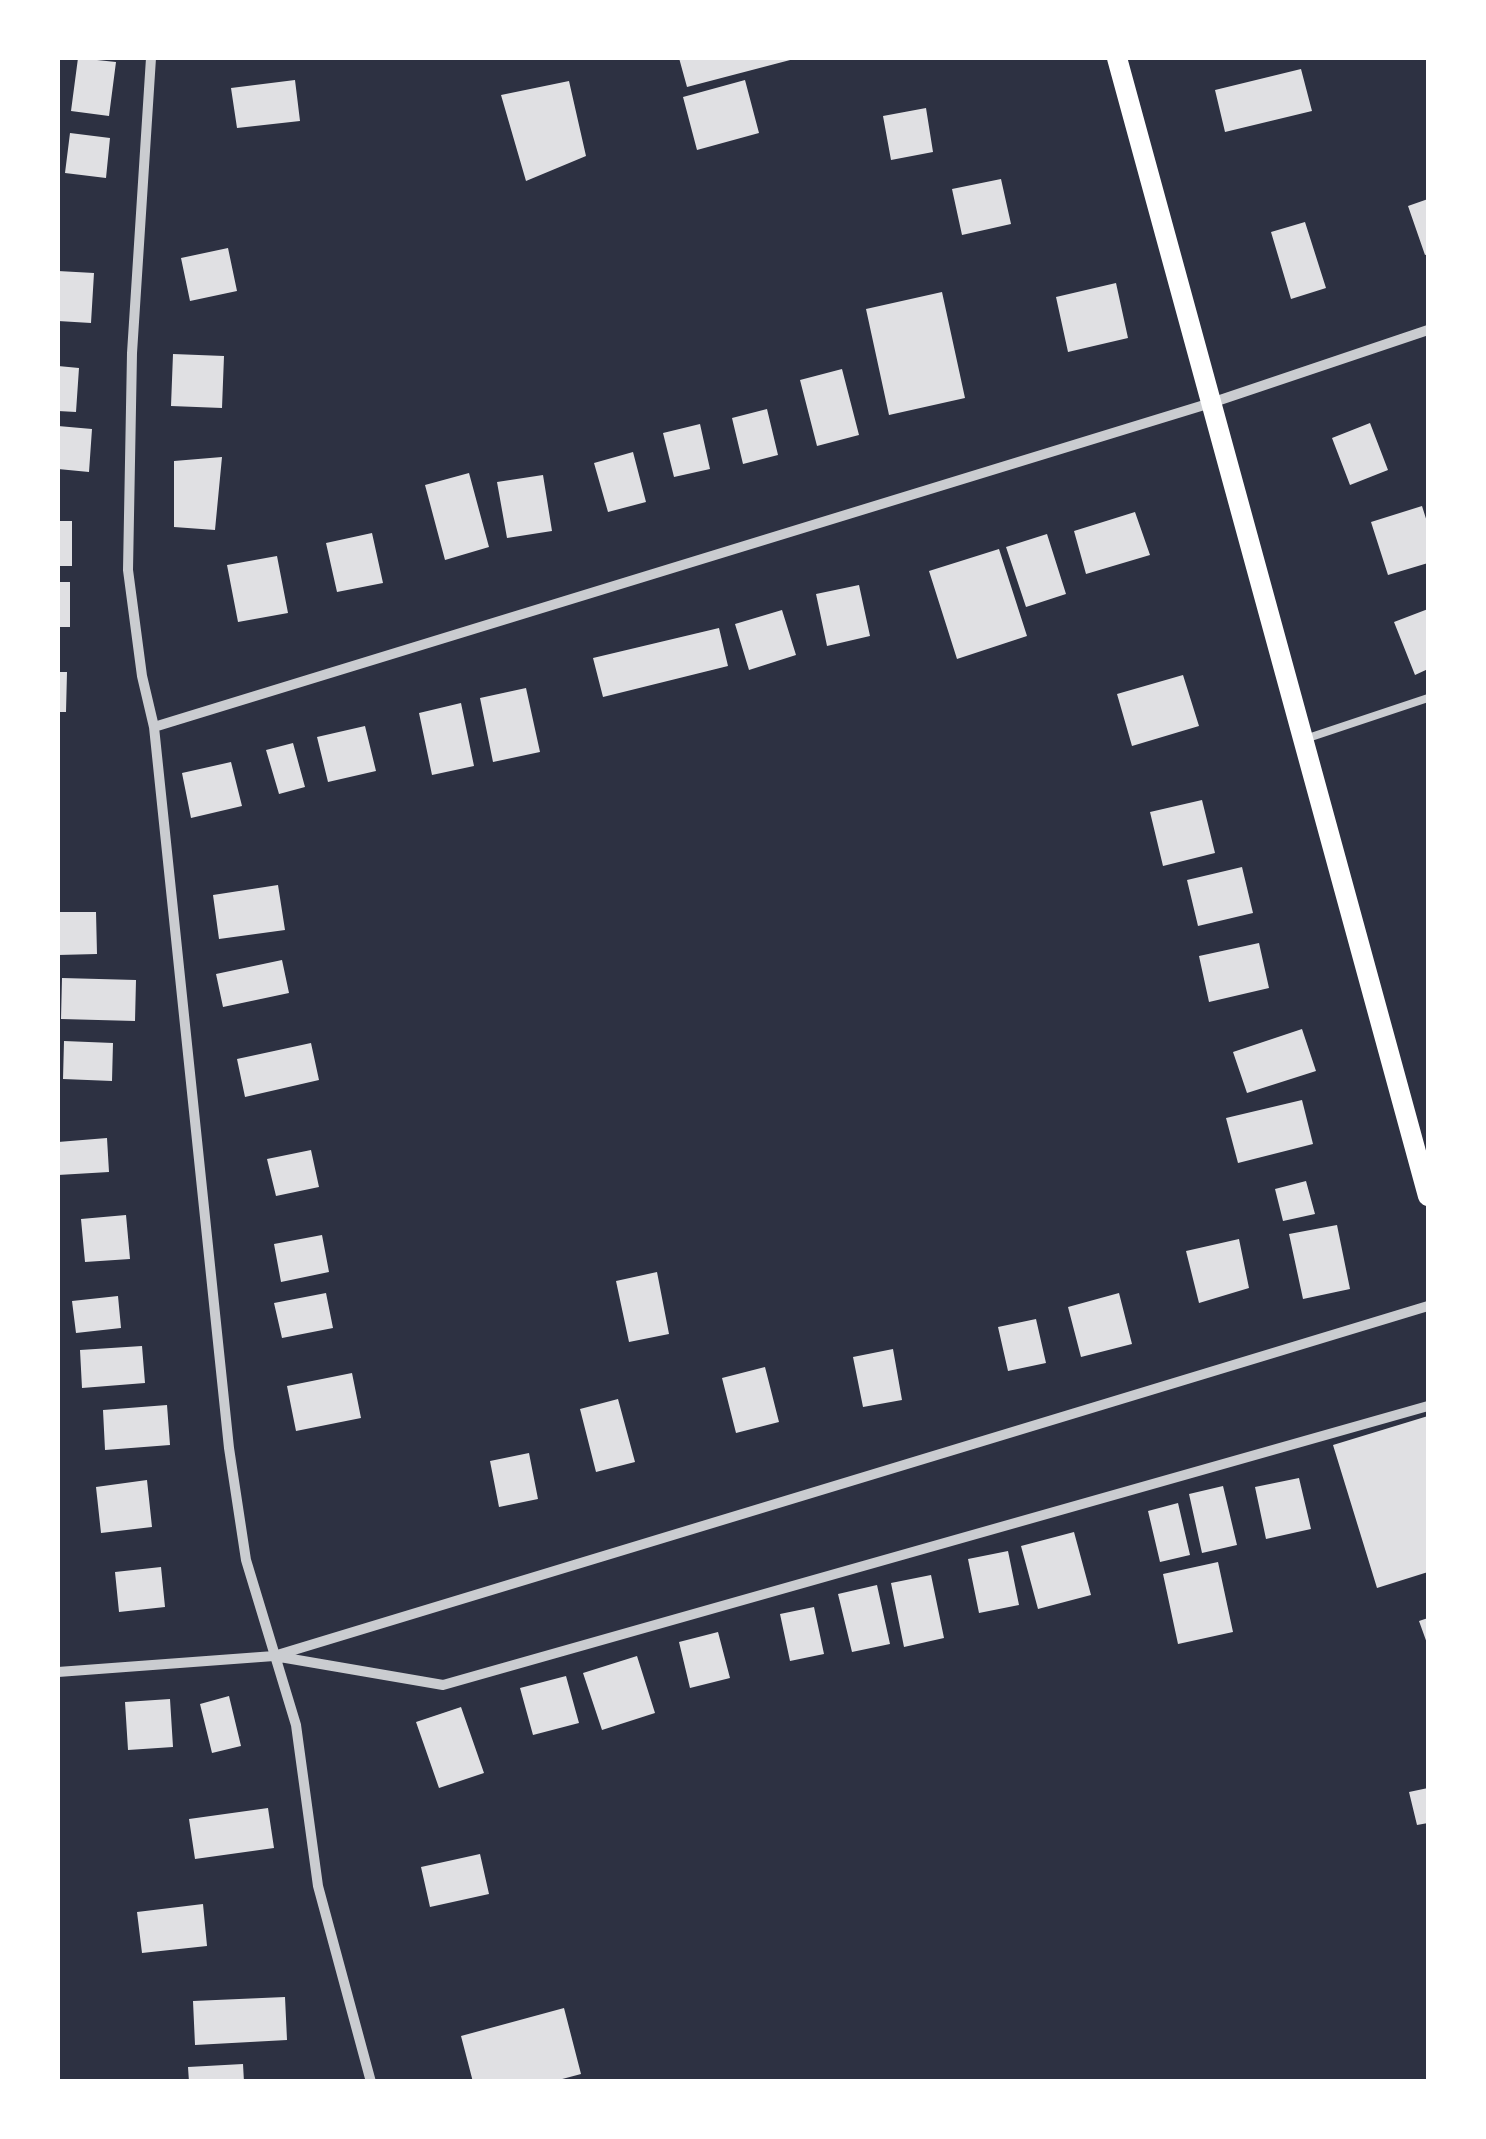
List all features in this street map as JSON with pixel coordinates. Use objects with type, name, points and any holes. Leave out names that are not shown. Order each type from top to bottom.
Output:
[{"type":"main road","points":[[1117,58],[1428,1196]]},
{"type":"street","points":[[151,58],[132,353],[128,570],[142,676],[154,727],[229,1448],[246,1560],[296,1725],[318,1886],[371,2082]]},
{"type":"street","points":[[154,727],[1214,402],[1428,330]]},
{"type":"street","points":[[58,1672],[274,1656],[1428,1306]]},
{"type":"street","points":[[274,1656],[443,1684],[1428,1406]]},
{"type":"lane","points":[[1305,738],[1428,698]]},
{"type":"building","points":[[78,58],[116,62],[109,116],[71,111]]},
{"type":"building","points":[[679,58],[794,58],[794,59],[687,87]]},
{"type":"building","points":[[1301,69],[1312,111],[1225,132],[1215,90]]},
{"type":"building","points":[[295,80],[300,121],[237,128],[231,88]]},
{"type":"building","points":[[745,80],[759,133],[697,150],[683,97]]},
{"type":"building","points":[[569,81],[586,156],[526,181],[501,95]]},
{"type":"building","points":[[926,108],[933,152],[891,160],[883,116]]},
{"type":"building","points":[[70,133],[110,138],[106,178],[65,173]]},
{"type":"building","points":[[1001,179],[1011,224],[962,235],[952,189]]},
{"type":"building","points":[[1428,199],[1428,254],[1425,255],[1408,206]]},
{"type":"building","points":[[1305,222],[1326,288],[1291,299],[1271,232]]},
{"type":"building","points":[[228,248],[237,291],[190,301],[181,258]]},
{"type":"building","points":[[58,271],[94,273],[91,323],[58,321]]},
{"type":"building","points":[[1116,283],[1128,338],[1068,352],[1056,297]]},
{"type":"building","points":[[942,292],[965,398],[889,415],[866,309]]},
{"type":"building","points":[[173,354],[224,356],[222,408],[171,406]]},
{"type":"building","points":[[58,366],[79,368],[76,412],[58,411]]},
{"type":"building","points":[[842,369],[859,435],[817,446],[800,380]]},
{"type":"building","points":[[767,409],[778,455],[743,464],[732,418]]},
{"type":"building","points":[[1370,423],[1388,470],[1350,485],[1332,438]]},
{"type":"building","points":[[700,424],[710,469],[674,477],[663,433]]},
{"type":"building","points":[[58,426],[92,429],[89,472],[58,469]]},
{"type":"building","points":[[633,452],[646,502],[608,512],[594,463]]},
{"type":"building","points":[[222,457],[215,530],[174,527],[174,461]]},
{"type":"building","points":[[469,473],[489,547],[445,560],[425,485]]},
{"type":"building","points":[[543,475],[552,531],[507,538],[497,482]]},
{"type":"building","points":[[1422,506],[1428,525],[1428,563],[1388,575],[1371,522]]},
{"type":"building","points":[[1135,512],[1150,555],[1086,574],[1074,531]]},
{"type":"building","points":[[58,521],[72,521],[72,566],[58,566]]},
{"type":"building","points":[[372,533],[383,583],[337,592],[326,543]]},
{"type":"building","points":[[1047,534],[1066,594],[1026,607],[1006,547]]},
{"type":"building","points":[[999,549],[1027,636],[957,659],[929,571]]},
{"type":"building","points":[[277,556],[288,613],[238,622],[227,565]]},
{"type":"building","points":[[58,582],[70,582],[70,627],[58,627]]},
{"type":"building","points":[[859,585],[870,636],[827,646],[816,594]]},
{"type":"building","points":[[1428,609],[1428,669],[1415,675],[1394,622]]},
{"type":"building","points":[[782,610],[796,655],[749,670],[735,624]]},
{"type":"building","points":[[719,628],[728,666],[603,697],[593,658]]},
{"type":"building","points":[[58,672],[67,672],[66,712],[58,712]]},
{"type":"building","points":[[1183,675],[1199,726],[1132,746],[1117,694]]},
{"type":"building","points":[[526,688],[540,752],[493,762],[480,698]]},
{"type":"building","points":[[461,703],[474,766],[432,775],[419,713]]},
{"type":"building","points":[[365,726],[376,771],[328,782],[317,737]]},
{"type":"building","points":[[293,743],[305,787],[279,794],[266,750]]},
{"type":"building","points":[[231,762],[242,806],[191,818],[182,773]]},
{"type":"building","points":[[1202,800],[1215,853],[1163,866],[1150,812]]},
{"type":"building","points":[[1242,867],[1253,913],[1198,926],[1187,880]]},
{"type":"building","points":[[278,885],[285,930],[219,939],[213,895]]},
{"type":"building","points":[[58,912],[96,912],[97,954],[58,955]]},
{"type":"building","points":[[1259,943],[1269,988],[1209,1002],[1199,956]]},
{"type":"building","points":[[282,960],[289,993],[223,1007],[216,974]]},
{"type":"building","points":[[62,978],[136,980],[135,1021],[61,1019]]},
{"type":"building","points":[[1302,1029],[1316,1071],[1247,1093],[1233,1052]]},
{"type":"building","points":[[64,1041],[113,1043],[112,1081],[63,1079]]},
{"type":"building","points":[[311,1043],[319,1080],[245,1097],[237,1059]]},
{"type":"building","points":[[1302,1100],[1313,1144],[1238,1163],[1226,1118]]},
{"type":"building","points":[[107,1138],[109,1172],[58,1175],[58,1142]]},
{"type":"building","points":[[311,1150],[319,1187],[276,1196],[267,1159]]},
{"type":"building","points":[[1306,1181],[1315,1214],[1283,1221],[1275,1189]]},
{"type":"building","points":[[126,1215],[130,1259],[85,1262],[81,1219]]},
{"type":"building","points":[[1337,1225],[1350,1289],[1303,1299],[1289,1234]]},
{"type":"building","points":[[322,1235],[329,1272],[281,1282],[274,1244]]},
{"type":"building","points":[[1239,1239],[1249,1288],[1199,1303],[1186,1251]]},
{"type":"building","points":[[657,1272],[669,1334],[629,1342],[616,1281]]},
{"type":"building","points":[[326,1293],[333,1328],[282,1338],[274,1303]]},
{"type":"building","points":[[1119,1293],[1132,1344],[1081,1357],[1068,1307]]},
{"type":"building","points":[[118,1296],[121,1328],[76,1333],[72,1301]]},
{"type":"building","points":[[1036,1319],[1046,1363],[1008,1371],[998,1327]]},
{"type":"building","points":[[142,1346],[145,1383],[82,1388],[80,1350]]},
{"type":"building","points":[[893,1349],[902,1400],[863,1407],[853,1357]]},
{"type":"building","points":[[765,1367],[779,1422],[736,1433],[722,1378]]},
{"type":"building","points":[[352,1373],[361,1418],[296,1431],[287,1386]]},
{"type":"building","points":[[618,1399],[635,1462],[596,1472],[580,1409]]},
{"type":"building","points":[[167,1405],[170,1445],[105,1450],[103,1410]]},
{"type":"building","points":[[1428,1416],[1428,1572],[1377,1588],[1333,1445]]},
{"type":"building","points":[[529,1453],[538,1499],[499,1507],[490,1461]]},
{"type":"building","points":[[1299,1478],[1311,1529],[1266,1539],[1255,1487]]},
{"type":"building","points":[[147,1480],[152,1527],[101,1533],[96,1487]]},
{"type":"building","points":[[1223,1486],[1237,1545],[1202,1553],[1189,1494]]},
{"type":"building","points":[[1178,1503],[1190,1555],[1160,1562],[1148,1511]]},
{"type":"building","points":[[1074,1532],[1091,1595],[1038,1609],[1021,1546]]},
{"type":"building","points":[[1008,1551],[1019,1605],[979,1613],[968,1559]]},
{"type":"building","points":[[1218,1562],[1233,1632],[1178,1644],[1163,1574]]},
{"type":"building","points":[[161,1567],[165,1607],[119,1612],[115,1572]]},
{"type":"building","points":[[931,1575],[944,1638],[904,1647],[891,1583]]},
{"type":"building","points":[[877,1585],[890,1644],[852,1652],[838,1594]]},
{"type":"building","points":[[814,1607],[824,1654],[790,1661],[780,1614]]},
{"type":"building","points":[[1428,1618],[1428,1646],[1419,1621]]},
{"type":"building","points":[[718,1632],[730,1678],[690,1688],[679,1642]]},
{"type":"building","points":[[637,1656],[655,1713],[602,1730],[583,1673]]},
{"type":"building","points":[[566,1676],[579,1723],[533,1735],[520,1688]]},
{"type":"building","points":[[229,1696],[241,1746],[212,1753],[200,1704]]},
{"type":"building","points":[[170,1699],[173,1747],[128,1750],[125,1702]]},
{"type":"building","points":[[461,1707],[484,1773],[439,1788],[416,1722]]},
{"type":"building","points":[[1428,1788],[1428,1823],[1417,1825],[1409,1792]]},
{"type":"building","points":[[268,1808],[274,1848],[195,1859],[189,1819]]},
{"type":"building","points":[[480,1854],[489,1894],[430,1907],[421,1867]]},
{"type":"building","points":[[203,1904],[207,1946],[142,1953],[137,1912]]},
{"type":"building","points":[[285,1997],[287,2040],[195,2045],[193,2001]]},
{"type":"building","points":[[564,2008],[581,2074],[551,2082],[473,2082],[461,2036]]},
{"type":"building","points":[[243,2064],[244,2082],[189,2082],[188,2067]]}]
